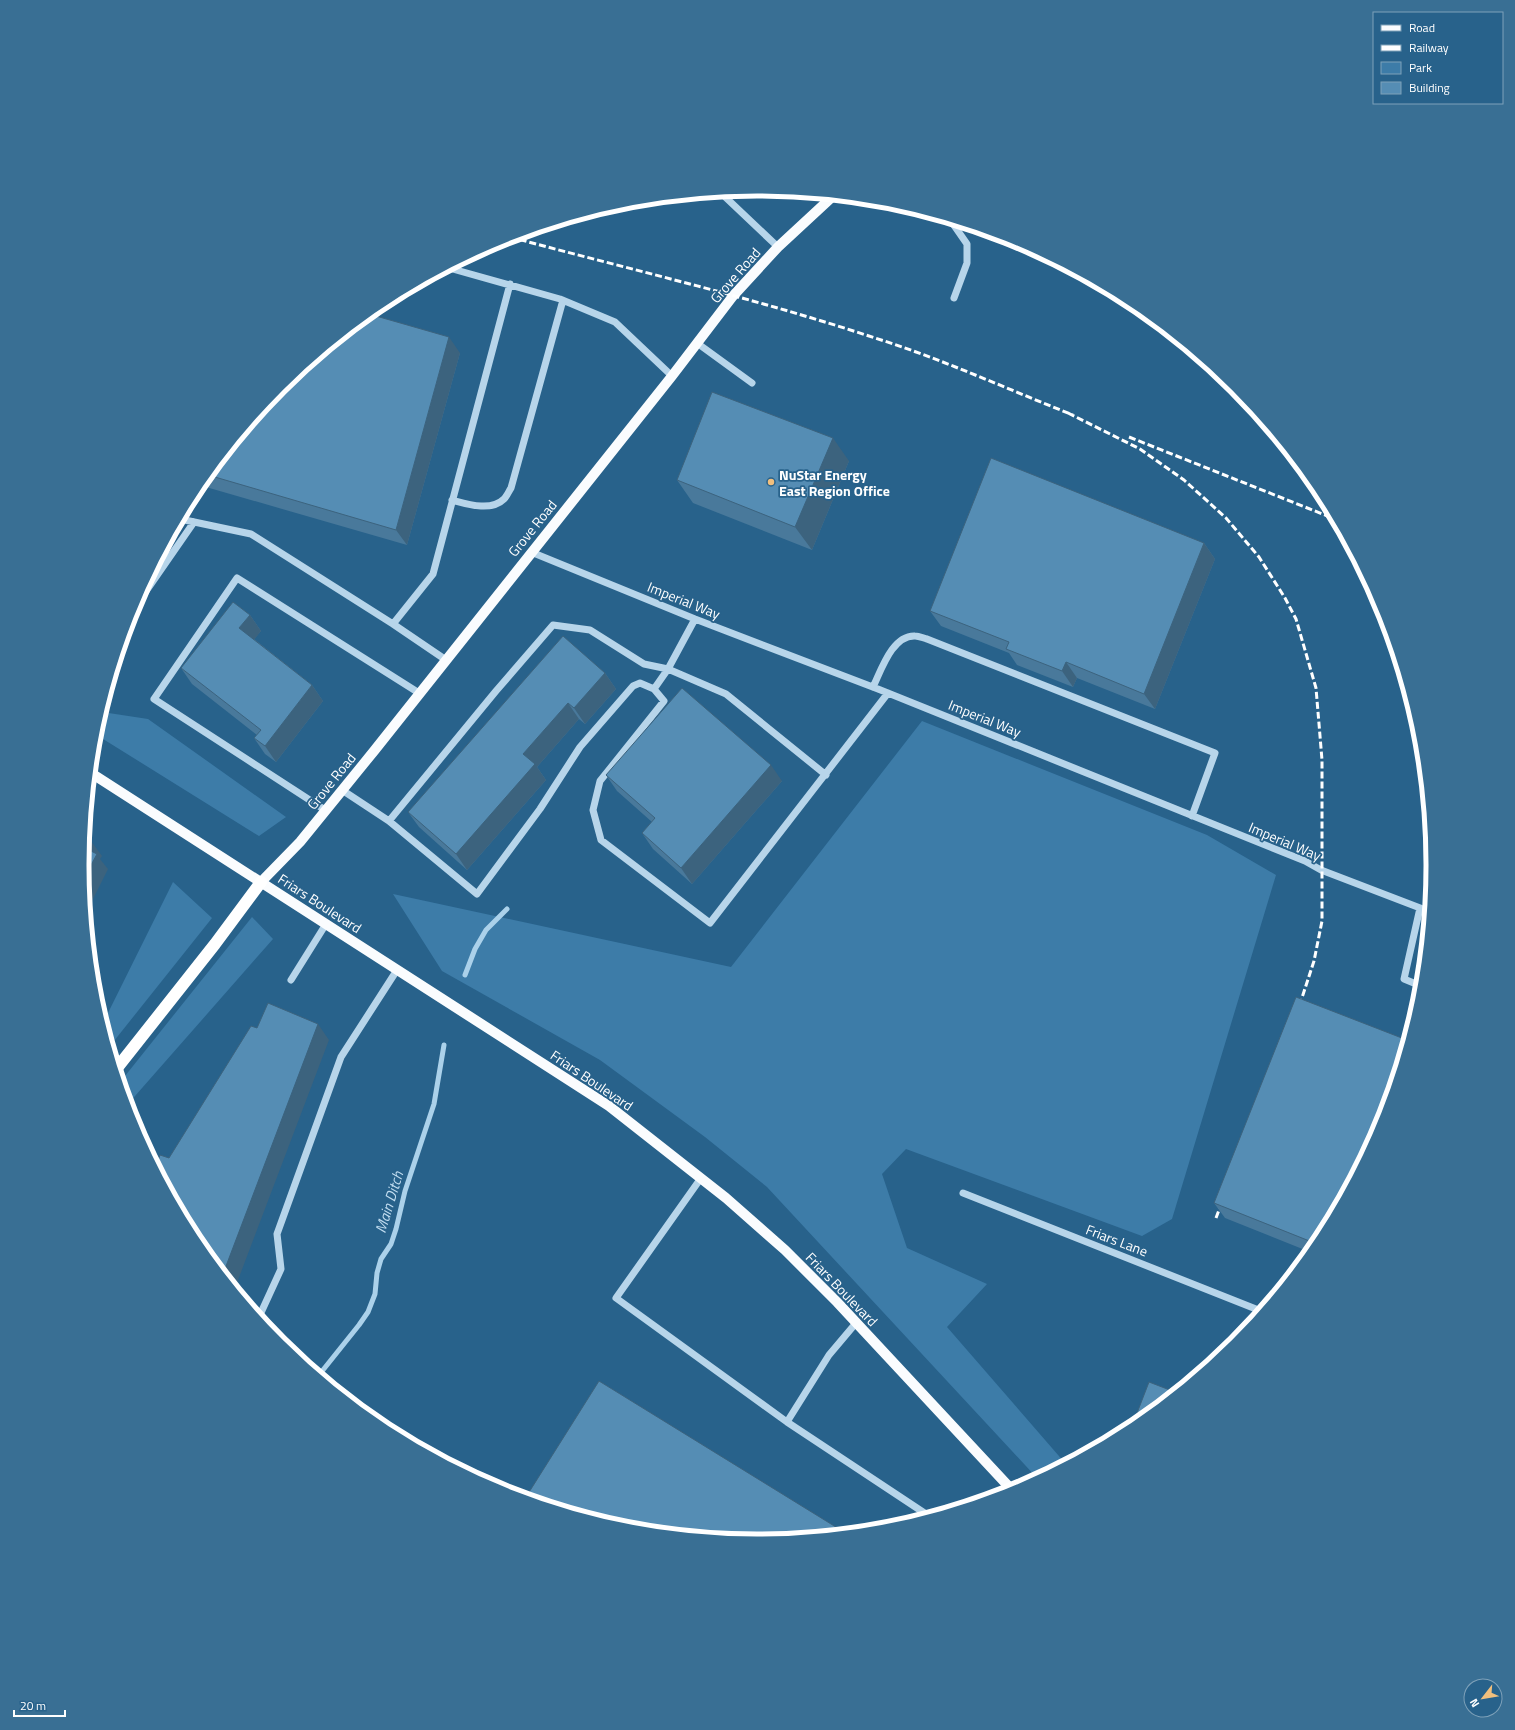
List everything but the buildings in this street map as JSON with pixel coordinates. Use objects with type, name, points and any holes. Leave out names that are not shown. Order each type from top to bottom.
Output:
[{"type":"highway","points":[[119,1064],[215,944],[261,882]]},
{"type":"main road","name":"Grove Road","points":[[261,882],[300,842],[342,790],[672,376],[733,296],[778,247],[828,200]]},
{"type":"main road","name":"Friars Boulevard","points":[[95,776],[609,1106],[701,1178],[785,1250],[856,1323],[1007,1485]]},
{"type":"street","points":[[726,197],[778,247]]},
{"type":"street","points":[[954,298],[967,263],[967,244],[955,227]]},
{"type":"street","points":[[454,269],[563,300],[615,322],[672,376]]},
{"type":"street","points":[[393,624],[433,574],[510,284]]},
{"type":"street","points":[[452,500],[478,506],[493,505],[504,499],[511,488],[563,300]]},
{"type":"street","points":[[697,343],[752,383]]},
{"type":"street","points":[[186,520],[251,534],[393,624],[446,660]]},
{"type":"street","points":[[153,580],[194,522]]},
{"type":"street","name":"Imperial Way","points":[[531,552],[695,619],[888,693],[1305,861],[1322,870],[1425,910]]},
{"type":"street","points":[[325,810],[154,699],[237,578],[419,693]]},
{"type":"street","points":[[654,689],[668,670],[695,619]]},
{"type":"street","points":[[389,822],[496,691],[553,625],[590,630],[644,664],[668,670],[726,694],[826,775]]},
{"type":"street","points":[[873,687],[890,652],[904,638],[914,636],[927,639],[1216,753],[1192,816]]},
{"type":"street","points":[[342,790],[389,822],[477,894],[540,809],[580,747],[633,686],[640,683],[654,689],[664,701],[600,781],[593,810],[602,840],[710,923],[888,693]]},
{"type":"street","points":[[1415,983],[1404,979],[1420,908]]},
{"type":"street","points":[[291,980],[326,924]]},
{"type":"street","points":[[261,1312],[281,1269],[277,1234],[341,1057],[397,970]]},
{"type":"street","points":[[701,1178],[616,1298],[786,1422],[924,1513]]},
{"type":"street","name":"Friars Lane","points":[[962,1194],[1257,1309]]},
{"type":"street","points":[[786,1422],[829,1355],[856,1323]]},
{"type":"green space","points":[[107,713],[148,719],[286,817],[259,836],[102,738]]},
{"type":"green space","points":[[922,721],[1207,835],[1276,875],[1172,1219],[1142,1236],[906,1149],[882,1174],[907,1248],[987,1284],[947,1327],[1062,1460],[1033,1474],[767,1187],[705,1137],[600,1060],[442,971],[393,894],[731,967]]},
{"type":"green space","points":[[173,882],[212,918],[113,1042],[107,1015]]},
{"type":"green space","points":[[252,917],[273,939],[132,1100],[123,1078]]},
{"type":"waterway","name":"Main Ditch","points":[[465,975],[475,949],[486,930],[507,909]]},
{"type":"waterway","name":"Main Ditch","points":[[322,1372],[368,1312],[375,1294],[377,1273],[381,1259],[391,1244],[405,1191],[434,1104],[444,1045]]},
{"type":"railway","points":[[521,240],[739,297],[900,346],[1073,415]]},
{"type":"railway","points":[[1068,413],[1140,449],[1184,480],[1226,518],[1259,557],[1285,598],[1296,619],[1316,688],[1322,760],[1322,921],[1314,961],[1298,1010]]},
{"type":"railway","points":[[1129,437],[1326,516]]},
{"type":"railway","points":[[1216,1218],[1223,1199]]},
{"type":"place","name":"NuStar Energy East Region Office","points":[[771,482]]}]
